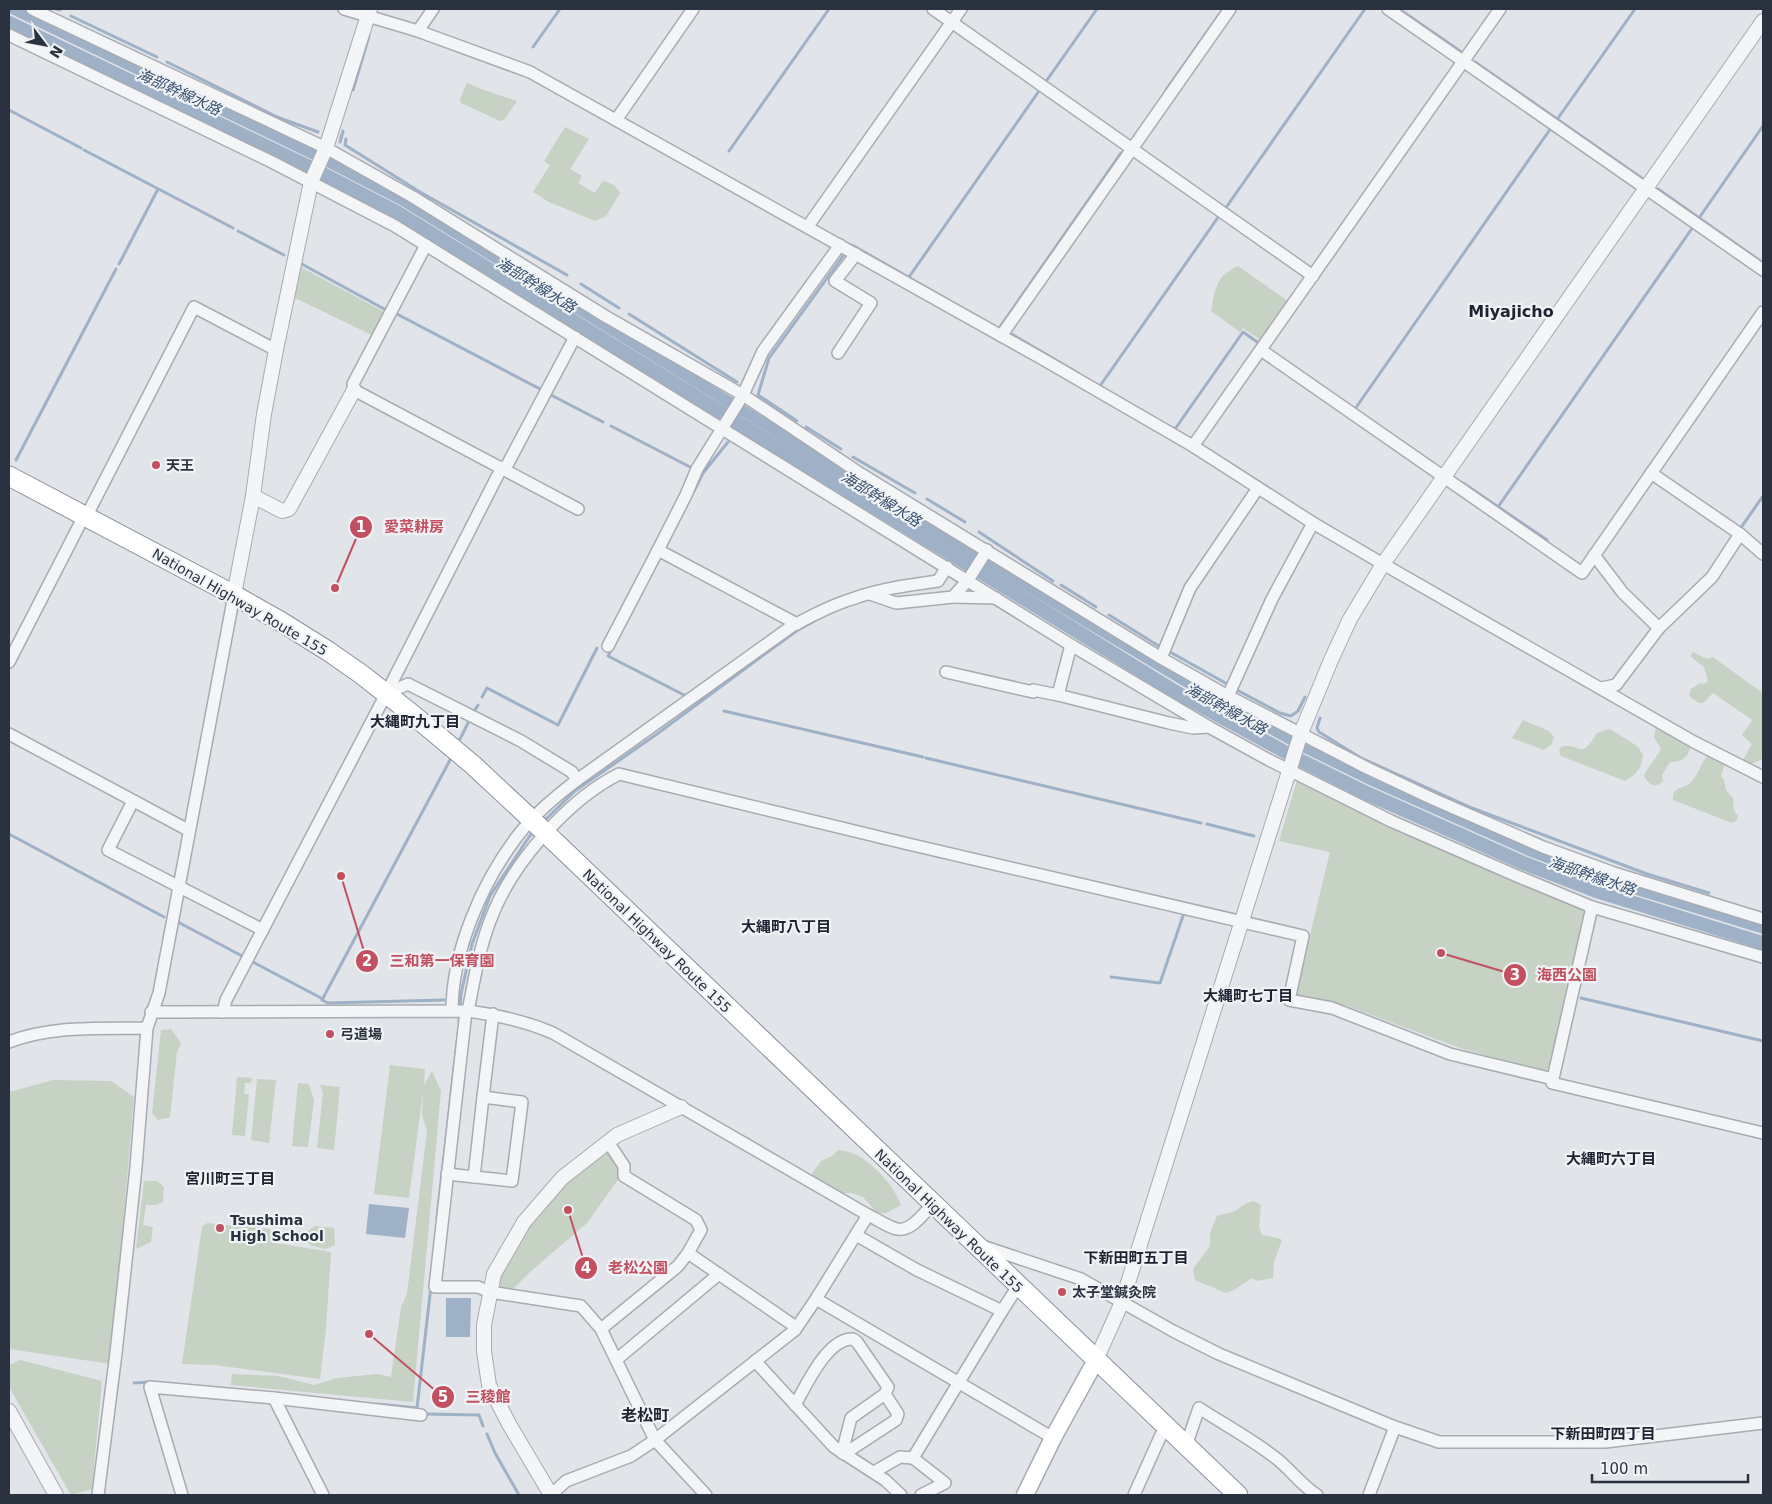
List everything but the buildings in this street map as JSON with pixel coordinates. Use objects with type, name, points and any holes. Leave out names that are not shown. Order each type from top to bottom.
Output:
[{"type":"highway","name":"National Highway Route 155","points":[[9,476],[280,621],[361,674],[473,765],[1238,1495]]},
{"type":"main road","points":[[1025,1495],[1096,1360]]},
{"type":"street","points":[[32,9],[325,149],[413,197],[606,316],[743,395],[861,474],[1161,658],[1301,735],[1433,800],[1543,847],[1614,873],[1763,919]]},
{"type":"street","points":[[344,9],[369,12],[530,72],[808,226],[1193,446],[1313,523],[1694,742],[1763,776]]},
{"type":"street","points":[[418,31],[433,9]]},
{"type":"street","points":[[616,120],[693,9]]},
{"type":"street","points":[[933,9],[1313,276]]},
{"type":"street","points":[[808,226],[961,9]]},
{"type":"street","points":[[1001,336],[1230,9]]},
{"type":"street","points":[[1388,9],[1763,270]]},
{"type":"street","points":[[1193,446],[1500,9]]},
{"type":"street","points":[[98,1495],[128,1243],[147,1028],[159,993],[188,830],[253,496],[264,414],[276,350],[312,179],[325,149],[369,12]]},
{"type":"street","points":[[1096,1360],[1122,1302],[1290,767],[1331,660],[1350,619],[1383,564],[1763,21]]},
{"type":"street","points":[[9,35],[312,179],[395,226],[948,568],[969,578],[1071,645],[1209,727],[1290,767],[1391,821],[1517,876],[1592,907],[1763,957]]},
{"type":"street","points":[[253,496],[282,511],[289,509],[354,390],[353,384],[426,245]]},
{"type":"street","points":[[608,646],[686,496],[697,469],[743,395],[763,351],[840,245]]},
{"type":"street","points":[[838,354],[871,304],[835,281],[856,254]]},
{"type":"street","points":[[9,662],[194,307],[276,350]]},
{"type":"street","points":[[1261,350],[1582,573],[1763,312]]},
{"type":"street","points":[[223,1012],[226,1000],[262,930],[504,468],[575,337]]},
{"type":"street","points":[[354,390],[578,509]]},
{"type":"street","points":[[1650,473],[1740,534],[1763,554]]},
{"type":"street","points":[[1161,658],[1190,588],[1258,488]]},
{"type":"street","points":[[1228,696],[1272,599],[1313,523]]},
{"type":"street","points":[[1601,688],[1616,685],[1657,634],[1659,628],[1712,577],[1740,534]]},
{"type":"street","points":[[658,550],[797,624]]},
{"type":"street","points":[[953,597],[969,578],[986,551]]},
{"type":"street","points":[[1594,555],[1624,593],[1659,628]]},
{"type":"street","points":[[461,1011],[452,994],[466,934],[474,910],[484,890],[516,837],[576,802],[601,774],[797,624],[844,602],[868,594],[938,581],[948,568]]},
{"type":"street","points":[[868,594],[896,603],[953,597],[997,598]]},
{"type":"street","points":[[1058,695],[1071,645]]},
{"type":"street","points":[[946,672],[1033,692],[1033,690],[1058,695],[1169,724],[1193,728],[1209,727]]},
{"type":"street","points":[[386,694],[408,684],[521,741],[572,772],[577,780]]},
{"type":"street","points":[[1616,685],[1616,689],[1624,701]]},
{"type":"street","points":[[9,734],[188,830]]},
{"type":"street","points":[[706,1495],[655,1440],[601,1329],[581,1306],[490,1292],[478,1287],[435,1287],[461,1011],[489,923],[496,906],[528,854],[536,825],[552,799],[577,780],[601,774],[619,774],[1303,936],[1289,1000],[1332,1008],[1450,1054],[1553,1080]]},
{"type":"street","points":[[133,800],[108,850],[262,930]]},
{"type":"street","points":[[1592,907],[1552,1083],[1763,1133]]},
{"type":"street","points":[[151,1012],[461,1011],[493,1014],[526,1022],[553,1033],[868,1215],[897,1229],[903,1230],[919,1219],[932,1204]]},
{"type":"street","points":[[474,1177],[493,1014]]},
{"type":"street","points":[[9,1042],[20,1038],[73,1029],[147,1028]]},
{"type":"street","points":[[446,1174],[512,1181],[522,1102],[483,1097]]},
{"type":"street","points":[[681,1107],[617,1135],[562,1178],[524,1222],[494,1274],[484,1326],[489,1385],[509,1424],[551,1495],[566,1481],[631,1456],[655,1440],[794,1330],[868,1215]]},
{"type":"street","points":[[601,1329],[678,1266],[702,1230],[696,1220],[624,1176],[624,1166],[608,1142]]},
{"type":"street","points":[[856,1235],[916,1270],[1002,1311]]},
{"type":"street","points":[[973,1243],[1081,1278],[1173,1331],[1220,1354],[1395,1427],[1439,1442],[1605,1442],[1763,1423]]},
{"type":"street","points":[[688,1253],[793,1325],[794,1330]]},
{"type":"street","points":[[616,1360],[719,1274]]},
{"type":"street","points":[[913,1458],[1018,1286]]},
{"type":"street","points":[[816,1298],[1054,1438]]},
{"type":"street","points":[[795,1405],[821,1358],[842,1341],[853,1339],[857,1342],[888,1387],[885,1394],[850,1418],[843,1453]]},
{"type":"street","points":[[755,1361],[834,1447],[874,1472],[901,1495]]},
{"type":"street","points":[[182,1495],[150,1387],[274,1398],[421,1415]]},
{"type":"street","points":[[843,1453],[896,1420],[898,1414],[885,1394]]},
{"type":"street","points":[[274,1398],[323,1495]]},
{"type":"street","points":[[1186,1446],[1200,1408],[1276,1458],[1310,1491],[1317,1495]]},
{"type":"street","points":[[9,1411],[56,1495]]},
{"type":"street","points":[[1134,1495],[1164,1426]]},
{"type":"street","points":[[1369,1495],[1395,1427]]},
{"type":"street","points":[[874,1472],[900,1458],[913,1458],[944,1483],[921,1495]]},
{"type":"green space","points":[[467,83],[517,101],[504,120],[500,121],[461,103],[460,99]]},
{"type":"green space","points":[[565,127],[589,139],[570,169],[582,176],[578,183],[595,193],[603,181],[613,185],[620,193],[606,216],[595,221],[549,202],[533,192],[550,165],[544,161]]},
{"type":"green space","points":[[299,266],[386,313],[374,336],[293,297]]},
{"type":"green space","points":[[1238,266],[1289,302],[1262,341],[1243,328],[1240,332],[1211,311],[1221,279],[1225,274]]},
{"type":"green space","points":[[1693,652],[1707,659],[1713,657],[1761,692],[1763,689],[1763,759],[1748,765],[1743,760],[1752,744],[1742,735],[1752,721],[1751,719],[1713,693],[1703,703],[1699,703],[1689,696],[1691,689],[1700,683],[1704,684],[1708,681],[1704,667],[1690,656]]},
{"type":"green space","points":[[1523,720],[1549,731],[1554,737],[1551,745],[1544,750],[1512,738]]},
{"type":"green space","points":[[1660,724],[1691,743],[1685,758],[1670,762],[1662,775],[1663,781],[1657,785],[1652,785],[1644,776],[1661,749],[1654,737],[1656,728]]},
{"type":"green space","points":[[1610,729],[1637,746],[1643,755],[1638,770],[1625,781],[1561,756],[1559,752],[1561,747],[1568,746],[1583,749],[1587,747],[1597,733]]},
{"type":"green space","points":[[1709,754],[1725,764],[1721,776],[1726,790],[1733,798],[1734,811],[1738,815],[1737,820],[1732,823],[1673,800],[1674,792],[1691,782]]},
{"type":"green space","points":[[1297,780],[1471,861],[1584,907],[1585,912],[1550,1068],[1544,1072],[1460,1048],[1347,1006],[1298,996],[1296,993],[1330,852],[1279,841]]},
{"type":"green space","points":[[171,1029],[181,1043],[177,1052],[170,1117],[158,1120],[152,1113],[161,1030]]},
{"type":"green space","points":[[390,1065],[425,1069],[424,1085],[432,1071],[441,1091],[413,1402],[231,1385],[232,1374],[278,1376],[314,1385],[337,1378],[377,1374],[391,1377],[401,1307],[407,1294],[427,1131],[422,1115],[423,1092],[409,1198],[374,1194]]},
{"type":"green space","points":[[237,1077],[252,1078],[251,1083],[245,1083],[244,1094],[249,1094],[245,1136],[232,1135]]},
{"type":"green space","points":[[257,1079],[276,1080],[269,1143],[251,1140]]},
{"type":"green space","points":[[53,1080],[111,1081],[134,1097],[111,1364],[9,1349],[9,1092]]},
{"type":"green space","points":[[298,1083],[309,1084],[314,1100],[308,1147],[292,1146]]},
{"type":"green space","points":[[320,1085],[340,1087],[334,1150],[317,1148],[323,1093]]},
{"type":"green space","points":[[606,1150],[613,1154],[622,1174],[587,1223],[512,1290],[501,1288],[498,1281],[524,1232],[551,1197]]},
{"type":"green space","points":[[838,1150],[855,1154],[870,1164],[889,1183],[901,1205],[886,1213],[877,1213],[863,1197],[851,1193],[843,1193],[811,1175],[821,1161],[832,1156]]},
{"type":"green space","points":[[144,1181],[157,1181],[164,1187],[163,1202],[156,1205],[146,1205],[143,1225],[153,1227],[151,1242],[136,1249]]},
{"type":"green space","points":[[1254,1201],[1261,1205],[1259,1227],[1262,1235],[1282,1240],[1274,1262],[1273,1278],[1258,1281],[1252,1278],[1226,1293],[1195,1280],[1193,1269],[1210,1246],[1210,1233],[1217,1216],[1235,1211]]},
{"type":"green space","points":[[207,1223],[270,1229],[275,1243],[331,1252],[326,1329],[320,1379],[215,1365],[182,1364],[202,1227]]},
{"type":"green space","points":[[315,1226],[334,1228],[335,1245],[325,1249],[310,1245],[306,1240],[287,1240],[281,1235],[283,1231],[307,1232]]},
{"type":"green space","points":[[20,1360],[102,1381],[92,1489],[71,1495],[9,1387],[9,1365]]},
{"type":"water","name":"海部幹線水路","points":[[9,9],[23,9],[322,152],[411,200],[1185,676],[1303,742],[1419,796],[1763,922],[1763,934],[1607,886],[1528,856],[1369,785],[1300,751],[1181,685],[980,564],[400,205],[317,162],[9,13]]},
{"type":"water","points":[[9,15],[317,163],[400,206],[1181,687],[1299,752],[1368,786],[1527,857],[1606,887],[1763,936],[1763,950],[1595,898],[1522,870],[1362,799],[1295,765],[1174,699],[377,210],[311,175],[9,30]]},
{"type":"water","points":[[369,1204],[409,1208],[405,1238],[366,1234]]},
{"type":"water","points":[[446,1298],[471,1298],[470,1337],[446,1337]]},
{"type":"waterway","points":[[56,9],[60,10]]},
{"type":"waterway","points":[[533,47],[560,9]]},
{"type":"waterway","points":[[729,151],[829,9]]},
{"type":"waterway","points":[[1047,80],[1097,9]]},
{"type":"waterway","points":[[1166,90],[1223,9]]},
{"type":"waterway","points":[[1225,209],[1365,9]]},
{"type":"waterway","points":[[1399,9],[1460,51]]},
{"type":"waterway","points":[[1556,121],[1635,9]]},
{"type":"waterway","points":[[71,16],[157,57]]},
{"type":"waterway","points":[[353,90],[369,36]]},
{"type":"waterway","points":[[167,62],[277,117],[318,132]]},
{"type":"waterway","points":[[1475,62],[1643,179]]},
{"type":"waterway","points":[[909,277],[1039,91]]},
{"type":"waterway","points":[[9,110],[81,148]]},
{"type":"waterway","points":[[1699,218],[1763,126]]},
{"type":"waterway","points":[[1355,409],[1551,128]]},
{"type":"waterway","points":[[340,142],[343,131]]},
{"type":"waterway","points":[[346,139],[345,145],[420,192],[567,275]]},
{"type":"waterway","points":[[84,150],[233,228]]},
{"type":"waterway","points":[[997,328],[999,329],[1121,153]]},
{"type":"waterway","points":[[119,264],[158,189]]},
{"type":"waterway","points":[[1658,189],[1763,263]]},
{"type":"waterway","points":[[1098,385],[1100,386],[1219,216]]},
{"type":"waterway","points":[[1498,507],[1693,227]]},
{"type":"waterway","points":[[238,231],[284,255]]},
{"type":"waterway","points":[[850,247],[852,245],[950,301]]},
{"type":"waterway","points":[[797,421],[758,395],[769,358],[846,252]]},
{"type":"waterway","points":[[300,263],[386,310]]},
{"type":"waterway","points":[[16,460],[116,269]]},
{"type":"waterway","points":[[581,284],[619,308]]},
{"type":"waterway","points":[[395,313],[540,389]]},
{"type":"waterway","points":[[629,314],[737,382]]},
{"type":"waterway","points":[[1008,332],[1078,373]]},
{"type":"waterway","points":[[1172,428],[1175,429],[1243,332],[1260,344]]},
{"type":"waterway","points":[[551,395],[603,422]]},
{"type":"waterway","points":[[611,426],[692,468]]},
{"type":"waterway","points":[[806,427],[841,449]]},
{"type":"waterway","points":[[694,491],[703,473],[728,442]]},
{"type":"waterway","points":[[853,457],[915,493]]},
{"type":"waterway","points":[[1463,483],[1547,540]]},
{"type":"waterway","points":[[1740,529],[1763,496]]},
{"type":"waterway","points":[[927,499],[965,522]]},
{"type":"waterway","points":[[979,532],[1053,581]]},
{"type":"waterway","points":[[1061,585],[1096,607]]},
{"type":"waterway","points":[[1109,615],[1162,648]]},
{"type":"waterway","points":[[544,821],[575,791],[657,734],[798,630],[816,620]]},
{"type":"waterway","points":[[613,647],[608,656],[686,696]]},
{"type":"waterway","points":[[482,697],[487,688],[558,725],[597,648]]},
{"type":"waterway","points":[[1170,652],[1229,685]]},
{"type":"waterway","points":[[1235,689],[1280,713],[1291,716],[1298,711],[1305,697]]},
{"type":"waterway","points":[[473,713],[478,705]]},
{"type":"waterway","points":[[724,711],[923,757]]},
{"type":"waterway","points":[[1320,718],[1317,728],[1319,732],[1361,758],[1472,808],[1647,874],[1709,893]]},
{"type":"waterway","points":[[460,739],[470,719]]},
{"type":"waterway","points":[[926,758],[1201,823]]},
{"type":"waterway","points":[[444,1000],[328,1003],[322,1000],[450,760]]},
{"type":"waterway","points":[[1207,824],[1254,836]]},
{"type":"waterway","points":[[459,1021],[461,994],[472,944],[490,896],[534,831]]},
{"type":"waterway","points":[[9,834],[164,917]]},
{"type":"waterway","points":[[1111,977],[1160,983],[1184,913]]},
{"type":"waterway","points":[[176,921],[244,957]]},
{"type":"waterway","points":[[251,961],[323,999]]},
{"type":"waterway","points":[[1581,998],[1763,1041]]},
{"type":"waterway","points":[[437,1218],[457,1043]]},
{"type":"waterway","points":[[377,1404],[417,1408],[431,1286]]},
{"type":"waterway","points":[[134,1383],[152,1382]]},
{"type":"waterway","points":[[425,1414],[479,1415],[483,1426]]},
{"type":"waterway","points":[[487,1434],[495,1453],[519,1495]]},
{"type":"place","name":"天王","points":[[156,465]]},
{"type":"place","name":"愛菜耕房","points":[[335,588]]},
{"type":"place","name":"三和第一保育園","points":[[341,876]]},
{"type":"place","name":"海西公園","points":[[1441,953]]},
{"type":"place","name":"弓道場","points":[[330,1034]]},
{"type":"place","name":"老松公園","points":[[568,1210]]},
{"type":"place","name":"Tsushima High School","points":[[220,1228]]},
{"type":"place","name":"太子堂鍼灸院","points":[[1062,1292]]},
{"type":"place","name":"三稜館","points":[[369,1334]]},
{"type":"district","name":"Miyajicho","points":[[1511,311]]},
{"type":"district","name":"大縄町九丁目","points":[[415,722]]},
{"type":"district","name":"大縄町八丁目","points":[[786,927]]},
{"type":"district","name":"大縄町七丁目","points":[[1248,996]]},
{"type":"district","name":"大縄町六丁目","points":[[1611,1159]]},
{"type":"district","name":"宮川町三丁目","points":[[230,1179]]},
{"type":"district","name":"下新田町五丁目","points":[[1136,1258]]},
{"type":"district","name":"老松町","points":[[645,1415]]},
{"type":"district","name":"下新田町四丁目","points":[[1603,1434]]}]
